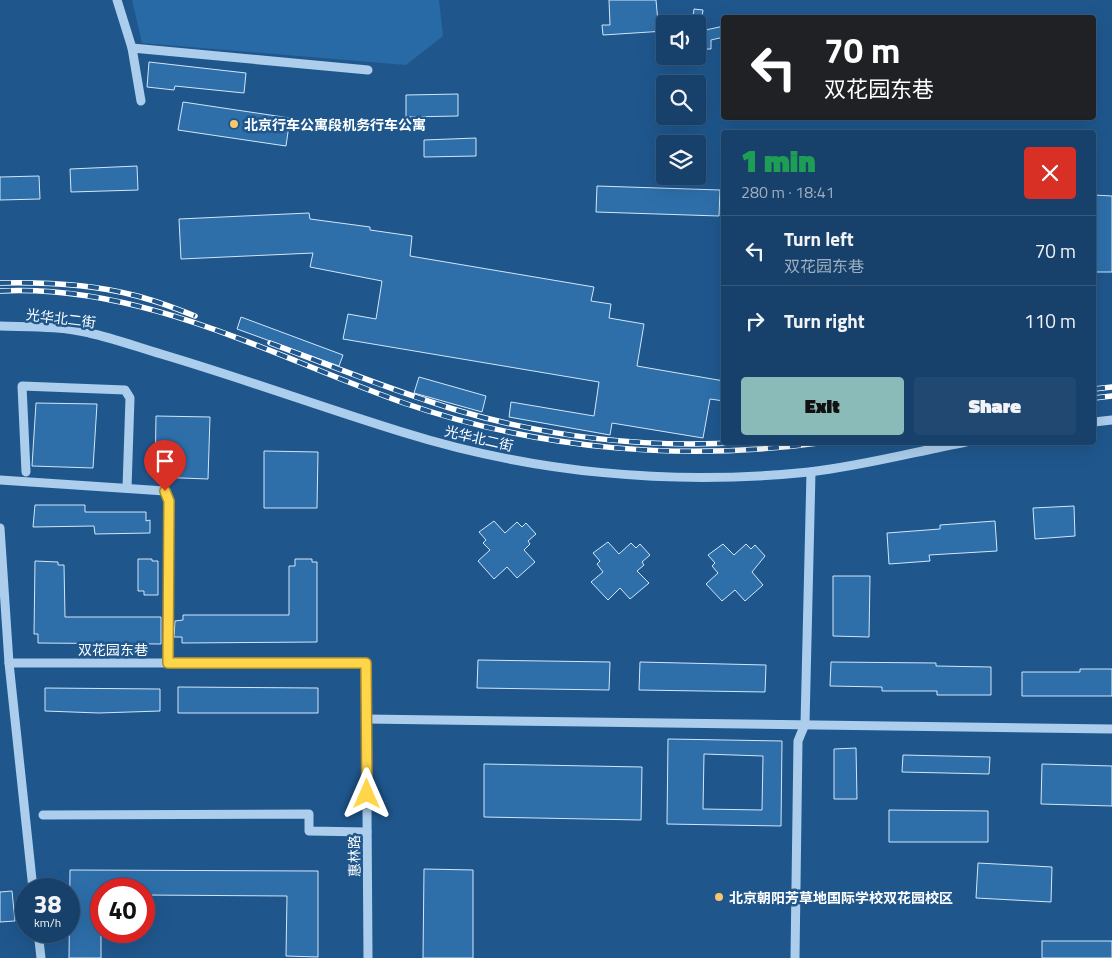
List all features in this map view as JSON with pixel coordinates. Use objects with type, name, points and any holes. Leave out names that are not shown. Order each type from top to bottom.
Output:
[{"type":"street","points":[[117,0],[132,48],[140,101]]},
{"type":"street","points":[[132,48],[368,70]]},
{"type":"street","name":"光华北二街","points":[[0,326],[37,327],[88,332],[220,371],[402,433],[489,456],[582,472],[643,476],[728,477],[810,472],[950,445]]},
{"type":"street","points":[[26,472],[22,386],[125,390],[130,398],[128,488]]},
{"type":"street","points":[[1096,422],[1112,420]]},
{"type":"street","points":[[795,958],[798,741],[805,724],[810,472]]},
{"type":"street","points":[[0,480],[165,491],[169,501],[168,663]]},
{"type":"street","points":[[0,528],[3,612],[32,878]]},
{"type":"street","name":"双花园东巷","points":[[9,663],[366,663]]},
{"type":"street","name":"惠林路","points":[[366,663],[368,958]]},
{"type":"street","points":[[366,719],[1112,729]]},
{"type":"street","points":[[43,815],[308,814],[309,831],[367,832]]},
{"type":"street","points":[[39,943],[41,958]]},
{"type":"shaded area","points":[[132,0],[439,0],[443,36],[406,65],[142,43]]},
{"type":"building","points":[[609,0],[656,0],[656,32],[603,35],[602,25],[610,25]]},
{"type":"building","points":[[694,9],[703,10],[702,15],[693,15]]},
{"type":"building","points":[[721,27],[721,38],[711,40],[711,49],[706,49],[706,30]]},
{"type":"building","points":[[149,62],[246,73],[244,93],[175,86],[174,90],[147,87]]},
{"type":"building","points":[[458,94],[458,116],[406,117],[406,95]]},
{"type":"building","name":"北京行车公寓段机务行车公寓","points":[[183,102],[290,118],[286,146],[178,130]]},
{"type":"building","points":[[476,138],[476,156],[424,157],[424,140]]},
{"type":"building","points":[[137,166],[138,190],[71,192],[70,169]]},
{"type":"building","points":[[39,176],[40,199],[0,200],[0,177]]},
{"type":"building","points":[[597,186],[720,190],[719,216],[596,212]]},
{"type":"building","points":[[1096,195],[1112,196],[1112,272],[1096,272]]},
{"type":"building","points":[[309,213],[310,219],[370,227],[370,230],[412,236],[410,256],[594,287],[591,301],[611,304],[609,318],[644,324],[637,366],[721,380],[721,401],[710,399],[703,438],[612,423],[610,435],[509,417],[511,402],[594,416],[599,382],[343,339],[348,314],[376,319],[382,281],[310,267],[313,253],[181,259],[179,219]]},
{"type":"building","points":[[241,317],[343,355],[339,366],[237,329]]},
{"type":"building","points":[[419,377],[486,396],[482,412],[414,393]]},
{"type":"building","points":[[36,403],[97,404],[93,468],[32,466]]},
{"type":"building","points":[[156,416],[210,417],[208,479],[155,477]]},
{"type":"building","points":[[264,451],[318,452],[317,508],[264,508]]},
{"type":"building","points":[[35,505],[85,505],[85,512],[146,512],[146,521],[150,520],[150,533],[95,534],[94,526],[33,527]]},
{"type":"building","points":[[1074,506],[1075,536],[1035,539],[1033,508]]},
{"type":"building","points":[[494,521],[505,533],[517,522],[522,527],[526,523],[536,534],[528,541],[530,544],[524,550],[535,562],[517,578],[507,567],[494,579],[478,561],[490,550],[483,543],[486,540],[479,532]]},
{"type":"building","points":[[995,521],[997,551],[929,555],[930,561],[889,564],[887,533],[940,529],[940,525]]},
{"type":"building","points":[[608,542],[619,554],[631,543],[636,548],[640,544],[650,555],[642,562],[644,565],[637,571],[649,583],[630,599],[620,588],[608,600],[591,582],[603,572],[597,564],[600,561],[593,553]]},
{"type":"building","points":[[723,544],[734,555],[746,544],[751,549],[755,545],[765,556],[752,572],[763,585],[745,601],[735,590],[722,601],[706,584],[718,573],[712,566],[715,563],[708,555]]},
{"type":"building","points":[[138,559],[158,561],[158,595],[144,595],[144,591],[138,591]]},
{"type":"building","points":[[295,559],[312,559],[312,562],[317,562],[317,642],[182,643],[182,637],[174,637],[175,621],[183,620],[183,615],[289,615],[289,566],[295,566]]},
{"type":"building","points":[[35,561],[58,562],[58,565],[64,565],[65,617],[161,617],[161,644],[38,643],[38,634],[34,634]]},
{"type":"building","points":[[833,576],[870,576],[869,637],[833,636]]},
{"type":"building","points":[[478,660],[610,662],[609,690],[477,688]]},
{"type":"building","points":[[640,662],[766,665],[765,692],[639,690]]},
{"type":"building","points":[[831,662],[936,663],[936,666],[991,667],[991,695],[937,695],[937,691],[882,691],[882,687],[830,686]]},
{"type":"building","points":[[1080,669],[1112,669],[1112,696],[1022,696],[1022,672],[1080,672]]},
{"type":"building","points":[[178,687],[318,688],[318,713],[178,713]]},
{"type":"building","points":[[45,688],[160,689],[160,711],[99,713],[45,711]]},
{"type":"building","points":[[668,739],[782,741],[781,826],[667,824]],"holes":[[[704,754],[763,756],[762,810],[703,809]]]},
{"type":"building","points":[[856,748],[857,799],[834,799],[834,749]]},
{"type":"building","points":[[903,755],[990,757],[989,774],[902,772]]},
{"type":"building","points":[[484,764],[642,767],[641,820],[484,817]]},
{"type":"building","points":[[1042,764],[1112,766],[1112,806],[1041,804]]},
{"type":"building","points":[[889,810],[988,811],[988,842],[889,842]]},
{"type":"building","points":[[978,863],[1052,867],[1051,902],[976,898]]},
{"type":"building","points":[[424,869],[473,870],[473,958],[423,958]]},
{"type":"building","points":[[70,870],[318,871],[318,957],[286,956],[287,896],[155,895],[155,878],[90,878],[90,943],[101,943],[101,958],[69,958],[69,943],[80,943],[80,878],[70,878]]},
{"type":"building","points":[[12,891],[15,921],[0,922],[0,892]]},
{"type":"building","points":[[1042,941],[1112,941],[1112,958],[1042,958]]},
{"type":"railway","points":[[0,283],[51,283],[100,288],[149,299],[195,316]]},
{"type":"railway","points":[[0,291],[53,292],[105,299],[156,311],[256,345],[404,403],[455,419],[507,432],[613,448],[666,451],[719,451],[800,445]]},
{"type":"railway","points":[[270,343],[361,378],[430,402],[488,419],[561,434],[598,439],[672,444],[721,443]]},
{"type":"railway","points":[[1096,389],[1112,387]]},
{"type":"railway","points":[[1096,398],[1112,396]]},
{"type":"place","name":"北京行车公寓段机务行车公寓","points":[[234,124]]},
{"type":"place","name":"北京朝阳芳草地国际学校双花园校区","points":[[719,897]]},
{"type":"route","points":[[165,491],[169,501],[168,663],[366,663],[367,794]]}]
